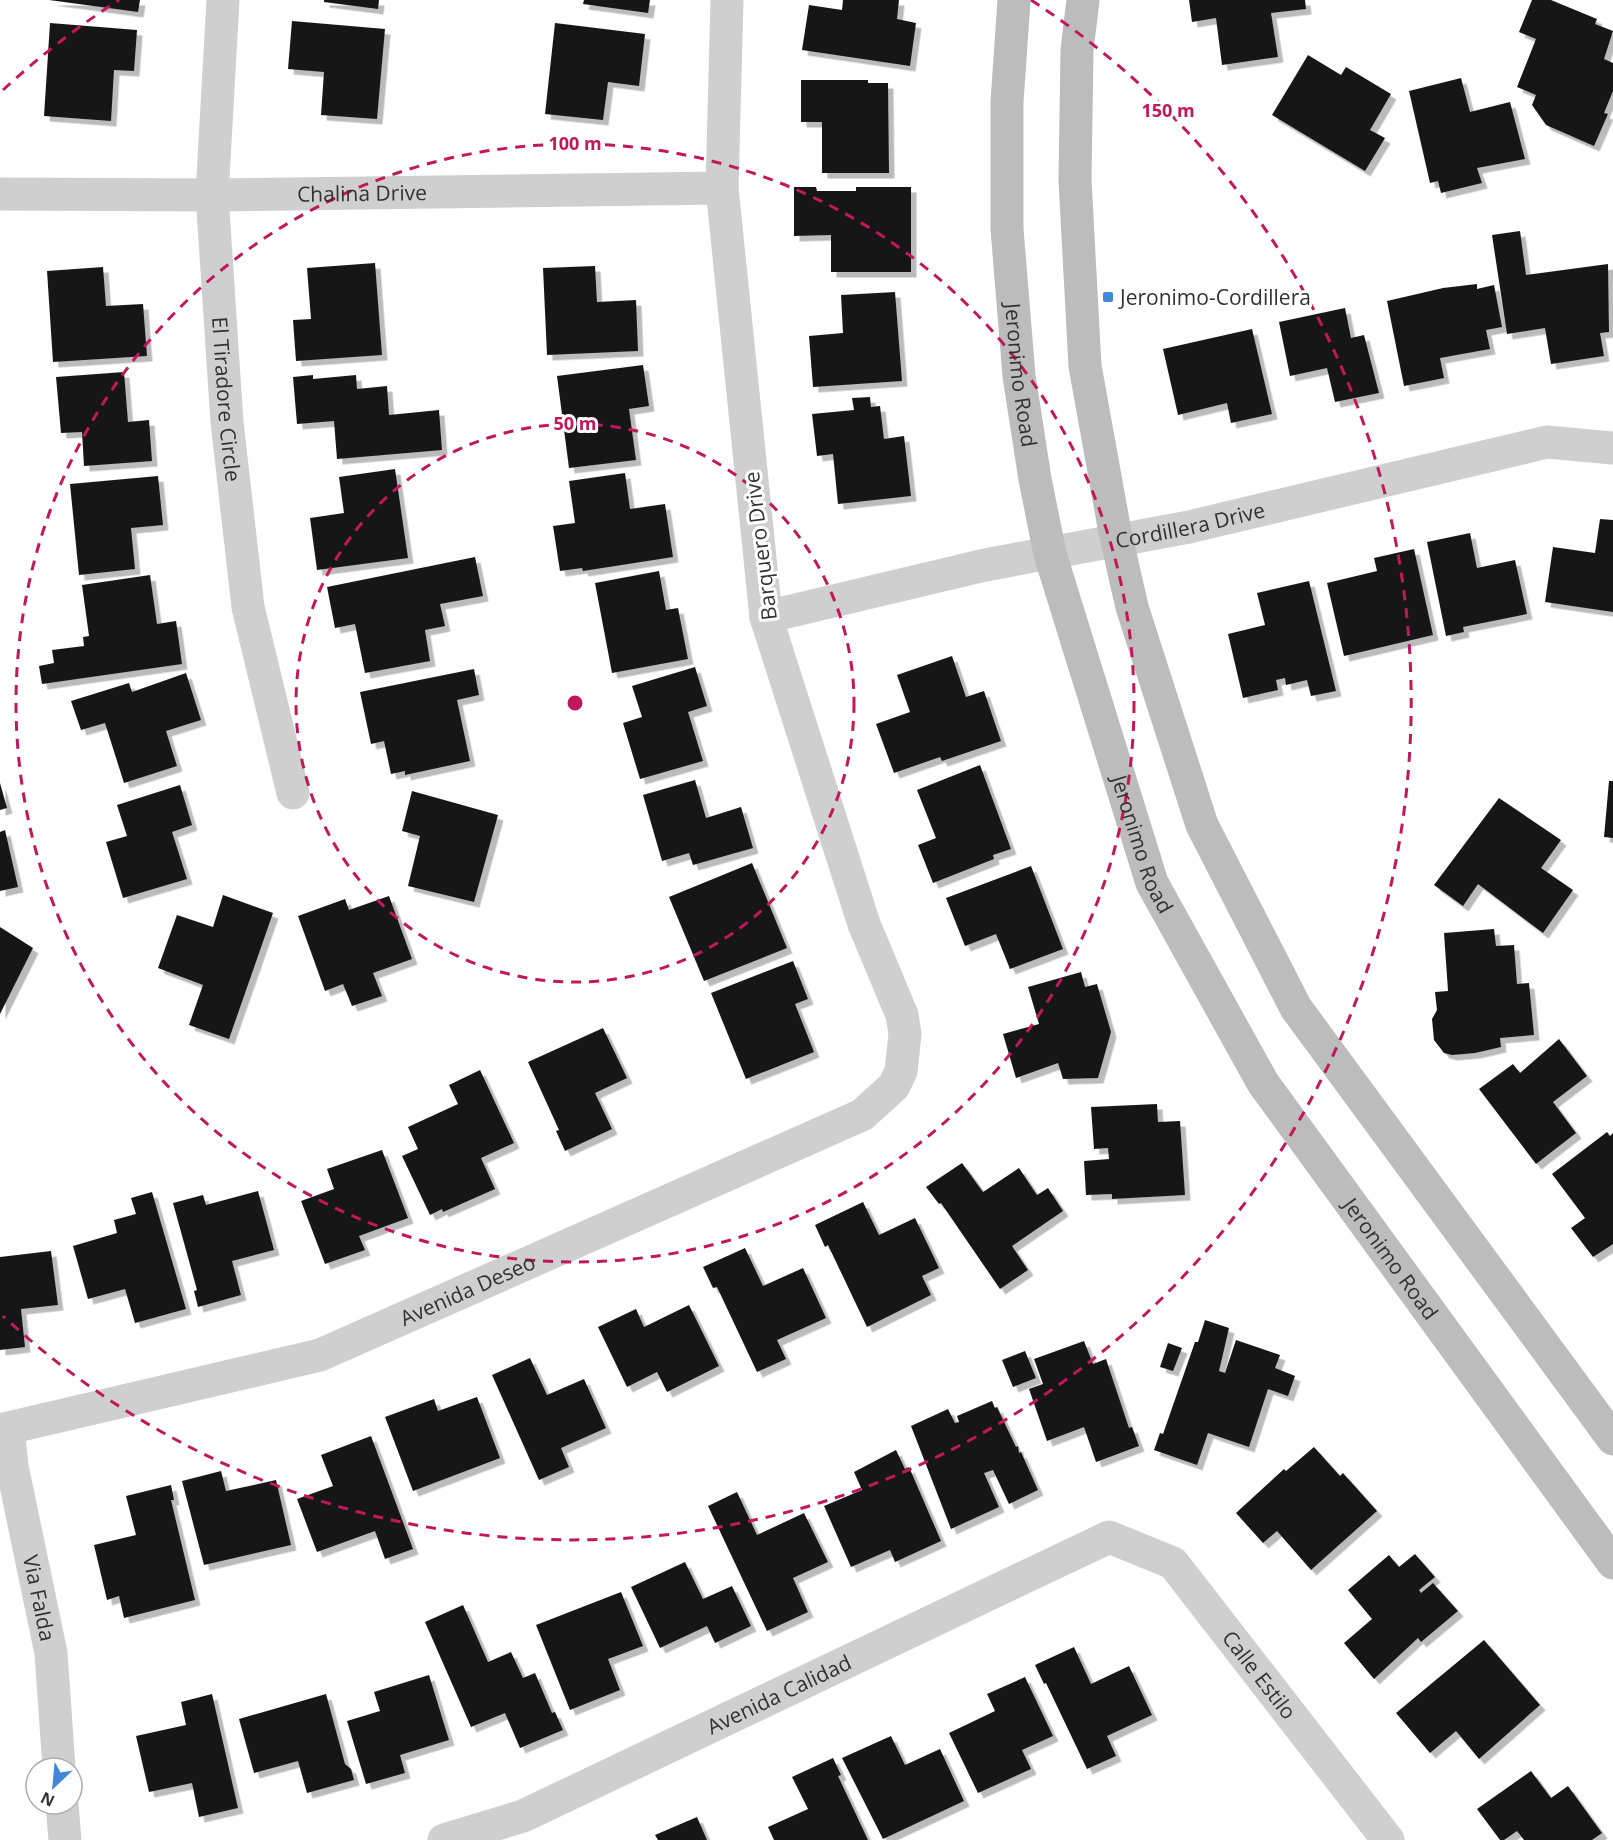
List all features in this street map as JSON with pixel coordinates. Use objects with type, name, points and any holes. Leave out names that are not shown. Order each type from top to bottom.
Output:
[{"type":"main road","name":"Jeronimo Road","points":[[1014,0],[1007,102],[1007,229],[1011,294],[1026,421],[1050,554],[1152,883],[1263,1083],[1613,1563]]},
{"type":"main road","points":[[1083,0],[1077,62],[1075,180],[1085,366],[1116,540],[1132,607],[1202,825],[1296,1008],[1613,1439]]},
{"type":"street","name":"El Tiradore Circle","points":[[223,0],[212,195],[227,422],[248,607],[293,793]]},
{"type":"street","name":"Barquero Drive","points":[[727,0],[722,188],[766,617],[864,924],[902,1015],[905,1051],[901,1071]]},
{"type":"street","name":"Chalina Drive","points":[[0,194],[212,195],[722,188]]},
{"type":"street","name":"Cordillera Drive","points":[[766,617],[985,565],[1189,527],[1547,442],[1613,448]]},
{"type":"street","name":"Avenida Deseo","points":[[4,1429],[320,1355],[862,1115],[894,1086],[901,1071]]},
{"type":"street","name":"Via Falda","points":[[4,1429],[51,1653],[58,1756]]},
{"type":"street","name":"Avenida Calidad","points":[[444,1840],[524,1816],[1109,1537]]},
{"type":"street","name":"Calle Estilo","points":[[1109,1537],[1173,1563],[1388,1840]]},
{"type":"street","points":[[63,1816],[65,1840]]},
{"type":"building","points":[[49,0],[140,0],[138,12]]},
{"type":"building","points":[[324,0],[379,0],[378,9],[324,2]]},
{"type":"building","points":[[584,0],[650,0],[648,13],[583,4]]},
{"type":"building","points":[[843,0],[899,0],[897,19],[916,23],[910,66],[802,50],[809,5],[842,10]]},
{"type":"building","points":[[1189,0],[1305,0],[1306,9],[1271,13],[1278,57],[1222,65],[1216,18],[1192,22]]},
{"type":"building","points":[[1532,0],[1551,0],[1597,19],[1595,24],[1613,31],[1604,59],[1613,63],[1613,91],[1604,113],[1608,114],[1594,146],[1546,125],[1532,105],[1536,95],[1517,87],[1536,39],[1519,32]]},
{"type":"building","points":[[292,21],[385,29],[377,119],[321,115],[324,72],[288,69]]},
{"type":"building","points":[[50,23],[137,30],[134,71],[114,70],[111,121],[44,116]]},
{"type":"building","points":[[555,23],[645,34],[639,86],[608,82],[603,120],[545,114]]},
{"type":"building","points":[[1308,55],[1341,75],[1346,67],[1391,94],[1370,130],[1385,138],[1365,171],[1272,115]]},
{"type":"building","points":[[1461,78],[1470,112],[1510,102],[1525,159],[1477,168],[1482,183],[1441,193],[1438,181],[1430,183],[1409,91]]},
{"type":"building","points":[[801,80],[868,80],[868,83],[888,83],[889,173],[822,173],[822,122],[801,122]]},
{"type":"building","points":[[794,187],[816,187],[817,191],[856,191],[856,187],[911,187],[911,272],[831,272],[831,235],[794,236]]},
{"type":"building","points":[[1520,231],[1526,275],[1608,264],[1609,332],[1600,333],[1604,356],[1551,364],[1545,328],[1507,334],[1492,235]]},
{"type":"building","points":[[375,263],[382,355],[296,361],[293,320],[311,319],[307,268]]},
{"type":"building","points":[[595,266],[597,302],[636,300],[638,351],[547,355],[543,268]]},
{"type":"building","points":[[103,267],[106,306],[143,304],[147,356],[53,362],[47,271]]},
{"type":"building","points":[[1477,284],[1477,289],[1494,285],[1502,327],[1486,330],[1490,349],[1440,358],[1444,378],[1404,386],[1387,301],[1443,288]]},
{"type":"building","points":[[895,292],[902,381],[813,387],[809,336],[843,333],[841,295]]},
{"type":"building","points":[[1345,308],[1351,338],[1364,335],[1379,393],[1335,402],[1327,368],[1290,376],[1279,322]]},
{"type":"building","points":[[1252,329],[1272,414],[1231,423],[1227,403],[1178,415],[1163,349]]},
{"type":"building","points":[[643,365],[649,406],[629,409],[636,460],[569,468],[557,376]]},
{"type":"building","points":[[124,372],[128,422],[149,420],[152,461],[84,466],[82,432],[61,433],[56,377]]},
{"type":"building","points":[[313,375],[313,379],[356,375],[357,389],[387,386],[389,415],[439,410],[442,450],[337,459],[334,421],[297,424],[293,377]]},
{"type":"building","points":[[870,397],[871,407],[880,406],[884,439],[904,436],[911,496],[838,504],[833,454],[817,456],[812,414],[854,410],[852,398]]},
{"type":"building","points":[[395,469],[408,558],[317,570],[310,518],[344,513],[339,477]]},
{"type":"building","points":[[625,473],[630,509],[665,504],[673,557],[583,571],[582,568],[560,571],[553,526],[575,523],[569,481]]},
{"type":"building","points":[[158,476],[163,525],[131,528],[135,569],[79,575],[70,484]]},
{"type":"building","points":[[1600,519],[1613,520],[1613,612],[1545,602],[1553,547],[1595,553]]},
{"type":"building","points":[[1470,533],[1477,568],[1515,560],[1527,614],[1463,627],[1464,632],[1446,636],[1427,542]]},
{"type":"building","points":[[1414,549],[1433,635],[1344,656],[1327,583],[1377,571],[1374,558]]},
{"type":"building","points":[[475,557],[483,596],[440,604],[445,626],[425,630],[430,661],[365,673],[355,624],[335,628],[327,587]]},
{"type":"building","points":[[659,571],[666,610],[678,608],[688,659],[612,673],[595,583]]},
{"type":"building","points":[[150,575],[157,624],[176,621],[182,664],[42,684],[39,666],[54,663],[52,650],[84,646],[83,637],[89,636],[82,585]]},
{"type":"building","points":[[1309,581],[1336,691],[1311,696],[1307,680],[1286,685],[1285,678],[1276,680],[1278,690],[1243,698],[1228,634],[1265,625],[1257,593]]},
{"type":"building","points":[[952,656],[966,697],[984,691],[1001,741],[942,761],[940,757],[894,773],[876,724],[910,712],[897,675]]},
{"type":"building","points":[[695,667],[707,706],[688,712],[703,761],[640,779],[623,723],[642,717],[632,686]]},
{"type":"building","points":[[474,669],[479,695],[457,700],[470,761],[405,775],[405,771],[391,774],[384,741],[371,744],[360,692]]},
{"type":"building","points":[[186,673],[201,720],[166,731],[177,766],[124,783],[105,723],[81,730],[71,701],[129,683],[132,692]]},
{"type":"building","points":[[980,765],[1011,849],[993,855],[994,859],[933,883],[918,845],[936,838],[917,790]]},
{"type":"building","points":[[695,780],[706,818],[741,807],[753,848],[693,865],[689,853],[662,861],[643,795]]},
{"type":"building","points":[[1609,781],[1613,781],[1613,838],[1604,837]]},
{"type":"building","points":[[0,783],[7,808],[0,810]]},
{"type":"building","points":[[180,785],[192,825],[172,832],[187,879],[123,898],[106,842],[127,836],[117,805]]},
{"type":"building","points":[[412,791],[498,815],[474,902],[408,886],[420,836],[402,831]]},
{"type":"building","points":[[1499,798],[1561,840],[1541,868],[1573,890],[1543,933],[1478,884],[1463,906],[1434,885]]},
{"type":"building","points":[[5,830],[18,887],[0,891],[0,832]]},
{"type":"building","points":[[752,863],[787,948],[704,981],[669,897]]},
{"type":"building","points":[[1031,866],[1063,949],[1010,969],[996,934],[965,946],[946,898]]},
{"type":"building","points":[[223,895],[273,913],[229,1039],[189,1025],[203,985],[158,968],[177,915],[213,927]]},
{"type":"building","points":[[389,896],[412,959],[373,973],[382,996],[352,1006],[343,984],[325,991],[298,916],[345,899],[349,910]]},
{"type":"building","points":[[0,927],[33,948],[0,1014]]},
{"type":"building","points":[[1494,929],[1496,946],[1514,945],[1517,984],[1529,983],[1534,1035],[1500,1038],[1501,1047],[1475,1053],[1452,1055],[1444,1053],[1434,1040],[1432,1019],[1437,1010],[1435,992],[1448,991],[1444,933]]},
{"type":"building","points":[[793,961],[808,999],[795,1004],[814,1052],[746,1079],[711,993]]},
{"type":"building","points":[[1081,972],[1085,987],[1097,984],[1111,1032],[1098,1078],[1063,1079],[1058,1063],[1016,1078],[1003,1034],[1039,1024],[1028,987]]},
{"type":"building","points":[[603,1028],[627,1078],[595,1093],[612,1129],[565,1151],[556,1131],[559,1130],[528,1062]]},
{"type":"building","points":[[1559,1039],[1587,1076],[1553,1102],[1576,1133],[1536,1164],[1479,1089],[1513,1064],[1520,1073]]},
{"type":"building","points":[[480,1070],[514,1143],[481,1158],[495,1189],[443,1212],[442,1209],[430,1215],[402,1156],[418,1149],[408,1127],[458,1104],[449,1085]]},
{"type":"building","points":[[1157,1104],[1158,1122],[1180,1121],[1185,1195],[1112,1199],[1112,1194],[1086,1195],[1084,1161],[1109,1159],[1108,1148],[1094,1149],[1091,1107]]},
{"type":"building","points":[[1607,1132],[1610,1136],[1613,1133],[1613,1244],[1593,1257],[1571,1228],[1585,1218],[1552,1174]]},
{"type":"building","points":[[382,1150],[408,1218],[359,1236],[365,1250],[325,1264],[301,1201],[334,1189],[327,1169]]},
{"type":"building","points":[[962,1163],[983,1192],[1019,1168],[1037,1195],[1048,1188],[1063,1211],[1012,1246],[1028,1270],[1000,1289],[941,1203],[939,1204],[926,1187]]},
{"type":"building","points":[[258,1191],[274,1250],[232,1261],[241,1295],[198,1307],[194,1291],[197,1290],[173,1203],[203,1195],[206,1205]]},
{"type":"building","points":[[152,1192],[186,1309],[135,1323],[125,1289],[88,1299],[73,1246],[117,1233],[114,1220],[136,1214],[131,1198]]},
{"type":"building","points":[[863,1202],[879,1235],[915,1218],[939,1268],[922,1276],[931,1295],[867,1327],[828,1245],[825,1247],[815,1225]]},
{"type":"building","points":[[745,1248],[763,1286],[803,1268],[826,1318],[777,1340],[786,1359],[757,1372],[717,1287],[713,1288],[703,1267]]},
{"type":"building","points":[[51,1251],[58,1305],[21,1309],[25,1347],[0,1350],[0,1257]]},
{"type":"building","points":[[689,1305],[719,1366],[667,1392],[657,1372],[627,1387],[598,1327],[636,1309],[644,1327]]},
{"type":"building","points":[[1205,1320],[1229,1328],[1219,1371],[1225,1373],[1236,1340],[1280,1355],[1275,1368],[1295,1376],[1288,1396],[1268,1389],[1249,1447],[1208,1433],[1197,1465],[1154,1450],[1160,1433],[1163,1434]]},
{"type":"building","points":[[1084,1341],[1093,1364],[1106,1359],[1129,1428],[1132,1427],[1139,1446],[1096,1462],[1084,1427],[1047,1441],[1029,1389],[1043,1384],[1034,1359]]},
{"type":"building","points":[[1168,1343],[1182,1348],[1173,1371],[1160,1367]]},
{"type":"building","points":[[1025,1351],[1036,1378],[1013,1387],[1002,1360]]},
{"type":"building","points":[[530,1358],[547,1395],[584,1379],[606,1428],[561,1448],[569,1467],[539,1480],[492,1375]]},
{"type":"building","points":[[477,1397],[500,1458],[413,1491],[385,1417],[434,1399],[438,1411]]},
{"type":"building","points":[[992,1401],[1016,1447],[1018,1446],[1019,1453],[1021,1452],[1038,1490],[1009,1504],[993,1470],[984,1473],[999,1507],[951,1529],[911,1426],[948,1409],[955,1423],[959,1422],[957,1416]]},
{"type":"building","points":[[371,1436],[413,1549],[385,1559],[375,1531],[317,1552],[297,1499],[333,1486],[321,1455]]},
{"type":"building","points":[[1314,1447],[1340,1476],[1343,1473],[1377,1511],[1311,1570],[1277,1531],[1263,1543],[1236,1513],[1284,1469],[1286,1471]]},
{"type":"building","points":[[896,1450],[905,1469],[909,1467],[941,1541],[895,1562],[890,1550],[851,1567],[824,1506],[862,1490],[854,1472]]},
{"type":"building","points":[[221,1471],[226,1491],[276,1480],[291,1545],[204,1565],[182,1481]]},
{"type":"building","points":[[171,1485],[174,1500],[171,1500],[195,1600],[124,1618],[119,1596],[107,1600],[94,1545],[136,1535],[126,1496]]},
{"type":"building","points":[[737,1492],[757,1535],[804,1513],[828,1562],[793,1578],[808,1612],[767,1631],[708,1506]]},
{"type":"building","points":[[1415,1554],[1435,1577],[1419,1590],[1421,1593],[1433,1583],[1458,1611],[1421,1642],[1418,1638],[1374,1679],[1344,1643],[1372,1619],[1348,1590],[1389,1555],[1399,1567]]},
{"type":"building","points":[[685,1562],[703,1599],[732,1586],[751,1626],[715,1643],[707,1626],[660,1648],[631,1587]]},
{"type":"building","points":[[621,1592],[643,1646],[608,1659],[620,1690],[570,1710],[536,1625]]},
{"type":"building","points":[[463,1605],[488,1662],[511,1652],[523,1678],[535,1673],[552,1713],[555,1712],[563,1730],[520,1748],[505,1713],[471,1727],[425,1622]]},
{"type":"building","points":[[1484,1640],[1540,1705],[1479,1759],[1456,1731],[1430,1753],[1396,1713]]},
{"type":"building","points":[[1074,1647],[1091,1684],[1129,1666],[1152,1715],[1107,1736],[1116,1756],[1087,1769],[1035,1665]]},
{"type":"building","points":[[429,1675],[449,1740],[400,1755],[405,1773],[366,1784],[347,1721],[380,1711],[374,1692]]},
{"type":"building","points":[[1025,1677],[1053,1736],[1022,1750],[1031,1769],[978,1793],[949,1733],[995,1711],[987,1694]]},
{"type":"building","points":[[212,1694],[238,1808],[199,1817],[192,1783],[149,1792],[136,1736],[186,1725],[181,1702]]},
{"type":"building","points":[[326,1694],[345,1764],[351,1769],[354,1780],[307,1793],[298,1761],[254,1773],[239,1719]]},
{"type":"building","points":[[891,1736],[905,1765],[940,1749],[964,1801],[883,1839],[842,1758]]},
{"type":"building","points":[[833,1758],[841,1775],[838,1776],[868,1840],[774,1840],[768,1827],[808,1809],[792,1777]]},
{"type":"building","points":[[1531,1771],[1551,1798],[1568,1786],[1602,1833],[1592,1840],[1524,1840],[1517,1831],[1504,1840],[1500,1840],[1477,1809]]},
{"type":"building","points":[[697,1817],[707,1840],[658,1840],[655,1835]]},
{"type":"place","name":"Jeronimo-Cordillera","points":[[1108,297]]}]
